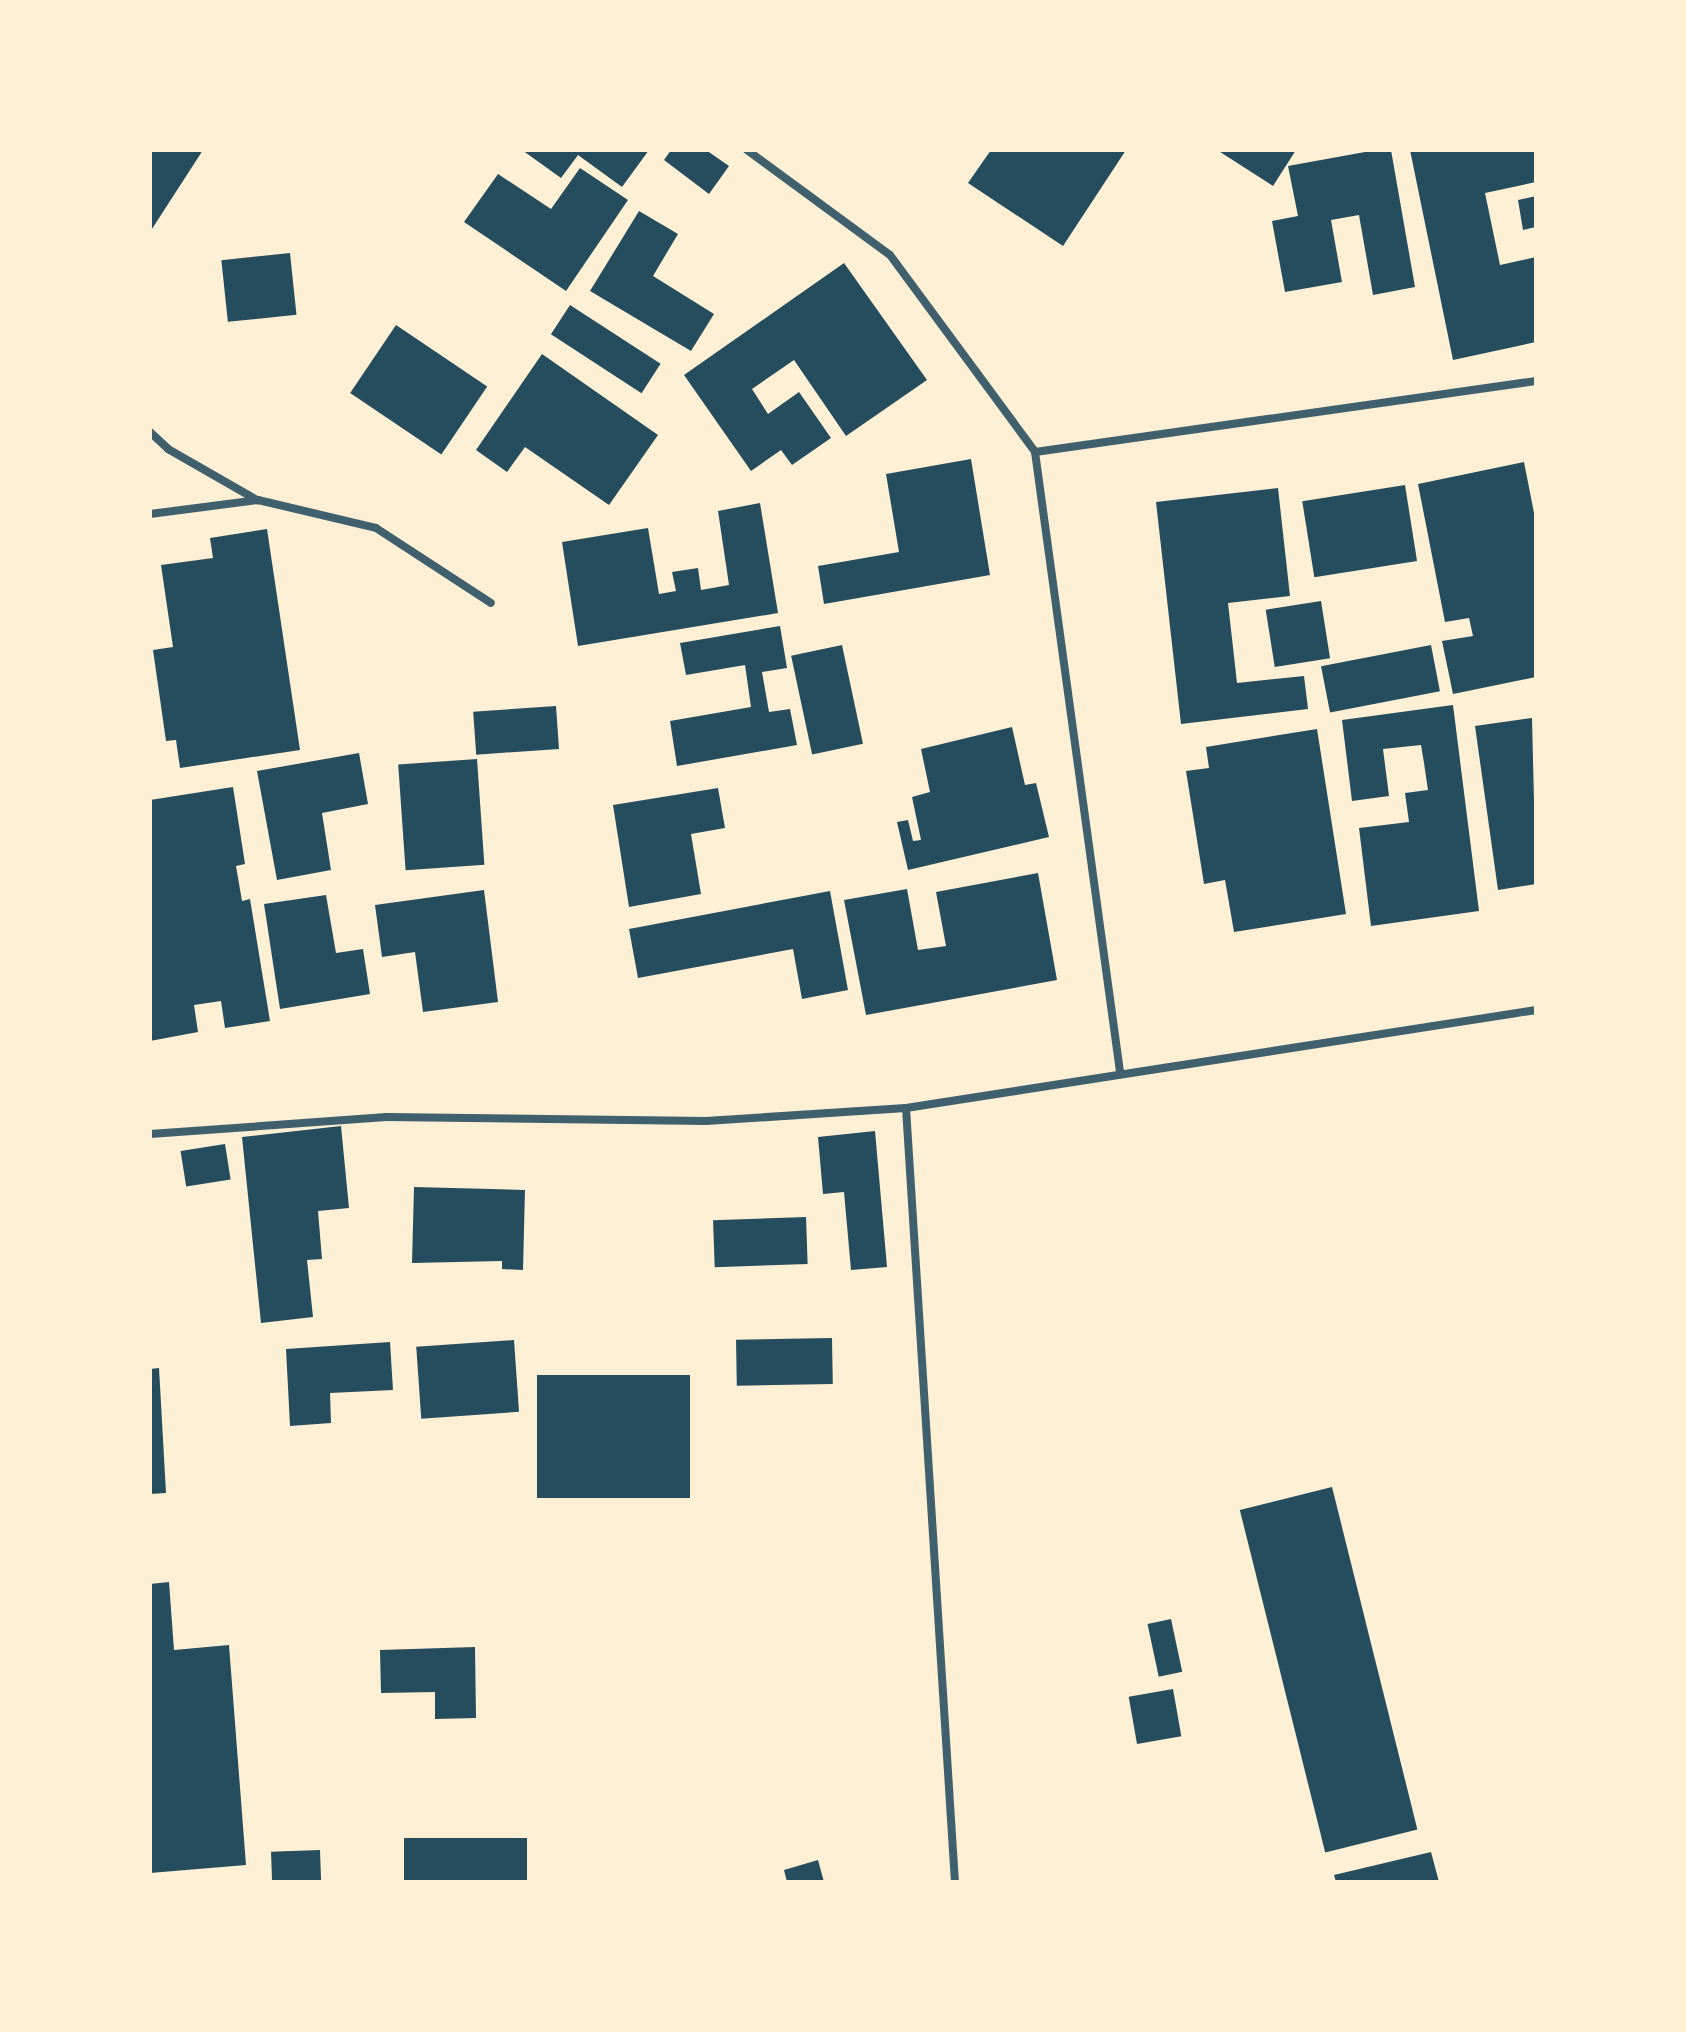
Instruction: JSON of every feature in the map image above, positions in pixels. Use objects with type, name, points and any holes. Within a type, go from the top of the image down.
[{"type":"street","points":[[747,150],[890,255],[1035,452],[1120,1072]]},
{"type":"street","points":[[1035,452],[1536,381]]},
{"type":"street","points":[[150,432],[168,449],[258,500],[376,528],[491,603]]},
{"type":"street","points":[[150,514],[258,500]]},
{"type":"street","points":[[150,1134],[386,1117],[706,1121],[906,1108],[1120,1072],[1536,1010]]},
{"type":"street","points":[[906,1108],[955,1882]]},
{"type":"building","points":[[150,150],[203,150],[150,232]]},
{"type":"building","points":[[522,150],[649,150],[622,187],[578,155],[561,178]]},
{"type":"building","points":[[671,150],[706,150],[729,166],[709,194],[664,160]]},
{"type":"building","points":[[991,150],[1126,150],[1063,246],[968,183]]},
{"type":"building","points":[[1217,150],[1296,150],[1273,186]]},
{"type":"building","points":[[1391,150],[1415,287],[1373,295],[1359,215],[1331,220],[1342,282],[1285,292],[1272,221],[1298,216],[1288,166]]},
{"type":"building","points":[[1410,150],[1536,150],[1536,182],[1485,193],[1500,265],[1536,257],[1536,342],[1453,360]]},
{"type":"building","points":[[580,168],[628,200],[566,291],[464,222],[498,174],[551,209]]},
{"type":"building","points":[[1536,196],[1536,227],[1523,230],[1518,200]]},
{"type":"building","points":[[639,211],[678,234],[653,276],[714,314],[691,351],[590,291]]},
{"type":"building","points":[[290,253],[296,315],[228,322],[221,260]]},
{"type":"building","points":[[844,263],[927,380],[846,436],[794,360],[752,389],[768,414],[799,392],[831,438],[792,465],[781,450],[751,471],[684,375]]},
{"type":"building","points":[[570,305],[661,364],[642,393],[551,334]]},
{"type":"building","points":[[396,325],[487,387],[441,454],[350,393]]},
{"type":"building","points":[[542,354],[658,435],[609,505],[525,447],[507,472],[476,450]]},
{"type":"building","points":[[971,459],[990,575],[824,604],[818,566],[899,552],[886,474]]},
{"type":"building","points":[[1524,462],[1536,523],[1536,677],[1453,694],[1442,641],[1473,636],[1469,618],[1445,622],[1418,484]]},
{"type":"building","points":[[1405,485],[1417,561],[1314,577],[1302,501]]},
{"type":"building","points":[[1278,488],[1290,596],[1228,603],[1237,683],[1304,676],[1308,709],[1181,724],[1156,502]]},
{"type":"building","points":[[760,503],[778,613],[578,646],[562,542],[648,528],[659,594],[676,591],[672,572],[698,568],[701,590],[729,585],[718,511]]},
{"type":"building","points":[[267,529],[300,750],[180,768],[176,740],[166,741],[153,650],[173,647],[161,565],[213,558],[210,538]]},
{"type":"building","points":[[1321,601],[1330,658],[1275,667],[1266,610]]},
{"type":"building","points":[[780,626],[787,668],[762,672],[769,712],[790,709],[797,745],[677,766],[670,721],[751,707],[745,665],[686,675],[680,643]]},
{"type":"building","points":[[842,645],[863,744],[812,755],[791,656]]},
{"type":"building","points":[[1431,645],[1440,691],[1330,713],[1321,666]]},
{"type":"building","points":[[1453,705],[1479,911],[1371,926],[1359,828],[1409,822],[1405,793],[1428,790],[1421,745],[1383,749],[1389,796],[1352,801],[1342,720]]},
{"type":"building","points":[[556,706],[559,749],[476,755],[473,712]]},
{"type":"building","points":[[1532,718],[1536,884],[1498,890],[1475,726]]},
{"type":"building","points":[[1012,727],[1025,785],[1036,783],[1049,837],[908,870],[897,822],[908,820],[913,841],[921,840],[912,797],[930,792],[921,749]]},
{"type":"building","points":[[1317,729],[1346,914],[1234,932],[1225,880],[1204,884],[1186,771],[1209,768],[1206,747]]},
{"type":"building","points":[[359,753],[368,804],[322,813],[331,870],[277,880],[257,771]]},
{"type":"building","points":[[477,759],[484,865],[406,870],[398,765]]},
{"type":"building","points":[[233,787],[245,864],[236,866],[242,901],[250,899],[270,1021],[225,1028],[221,1001],[194,1005],[198,1032],[150,1041],[150,800]]},
{"type":"building","points":[[718,788],[725,828],[691,834],[701,894],[629,907],[613,805]]},
{"type":"building","points":[[1038,873],[1057,980],[866,1015],[844,900],[907,889],[918,950],[946,946],[936,892]]},
{"type":"building","points":[[484,890],[498,1002],[423,1012],[415,952],[382,957],[375,905]]},
{"type":"building","points":[[830,891],[848,990],[802,999],[793,949],[638,978],[629,929]]},
{"type":"building","points":[[326,895],[336,953],[363,949],[370,994],[280,1009],[264,904]]},
{"type":"building","points":[[341,1126],[349,1208],[318,1211],[322,1259],[307,1260],[313,1317],[261,1323],[242,1137]]},
{"type":"building","points":[[875,1131],[887,1267],[851,1270],[844,1192],[823,1194],[818,1137]]},
{"type":"building","points":[[225,1144],[231,1180],[186,1187],[181,1151]]},
{"type":"building","points":[[414,1187],[525,1190],[523,1270],[502,1269],[502,1261],[412,1263]]},
{"type":"building","points":[[806,1217],[808,1264],[715,1267],[713,1220]]},
{"type":"building","points":[[832,1338],[833,1384],[737,1386],[736,1340]]},
{"type":"building","points":[[514,1340],[519,1412],[421,1419],[416,1347]]},
{"type":"building","points":[[390,1342],[393,1390],[330,1393],[331,1423],[290,1426],[286,1349]]},
{"type":"building","points":[[159,1368],[166,1493],[150,1494],[150,1369]]},
{"type":"building","points":[[537,1375],[690,1375],[690,1498],[537,1498]]},
{"type":"building","points":[[1332,1487],[1417,1830],[1325,1852],[1240,1510]]},
{"type":"building","points":[[169,1582],[174,1650],[229,1645],[246,1865],[150,1873],[150,1584]]},
{"type":"building","points":[[1171,1619],[1182,1672],[1159,1677],[1148,1624]]},
{"type":"building","points":[[475,1647],[476,1718],[435,1719],[435,1692],[381,1693],[380,1650]]},
{"type":"building","points":[[1173,1689],[1181,1736],[1137,1744],[1129,1697]]},
{"type":"building","points":[[404,1838],[527,1838],[527,1882],[404,1882]]},
{"type":"building","points":[[320,1850],[321,1882],[272,1882],[271,1852]]},
{"type":"building","points":[[1431,1852],[1439,1882],[1336,1882],[1334,1875]]},
{"type":"building","points":[[818,1860],[824,1882],[787,1882],[784,1870]]}]
